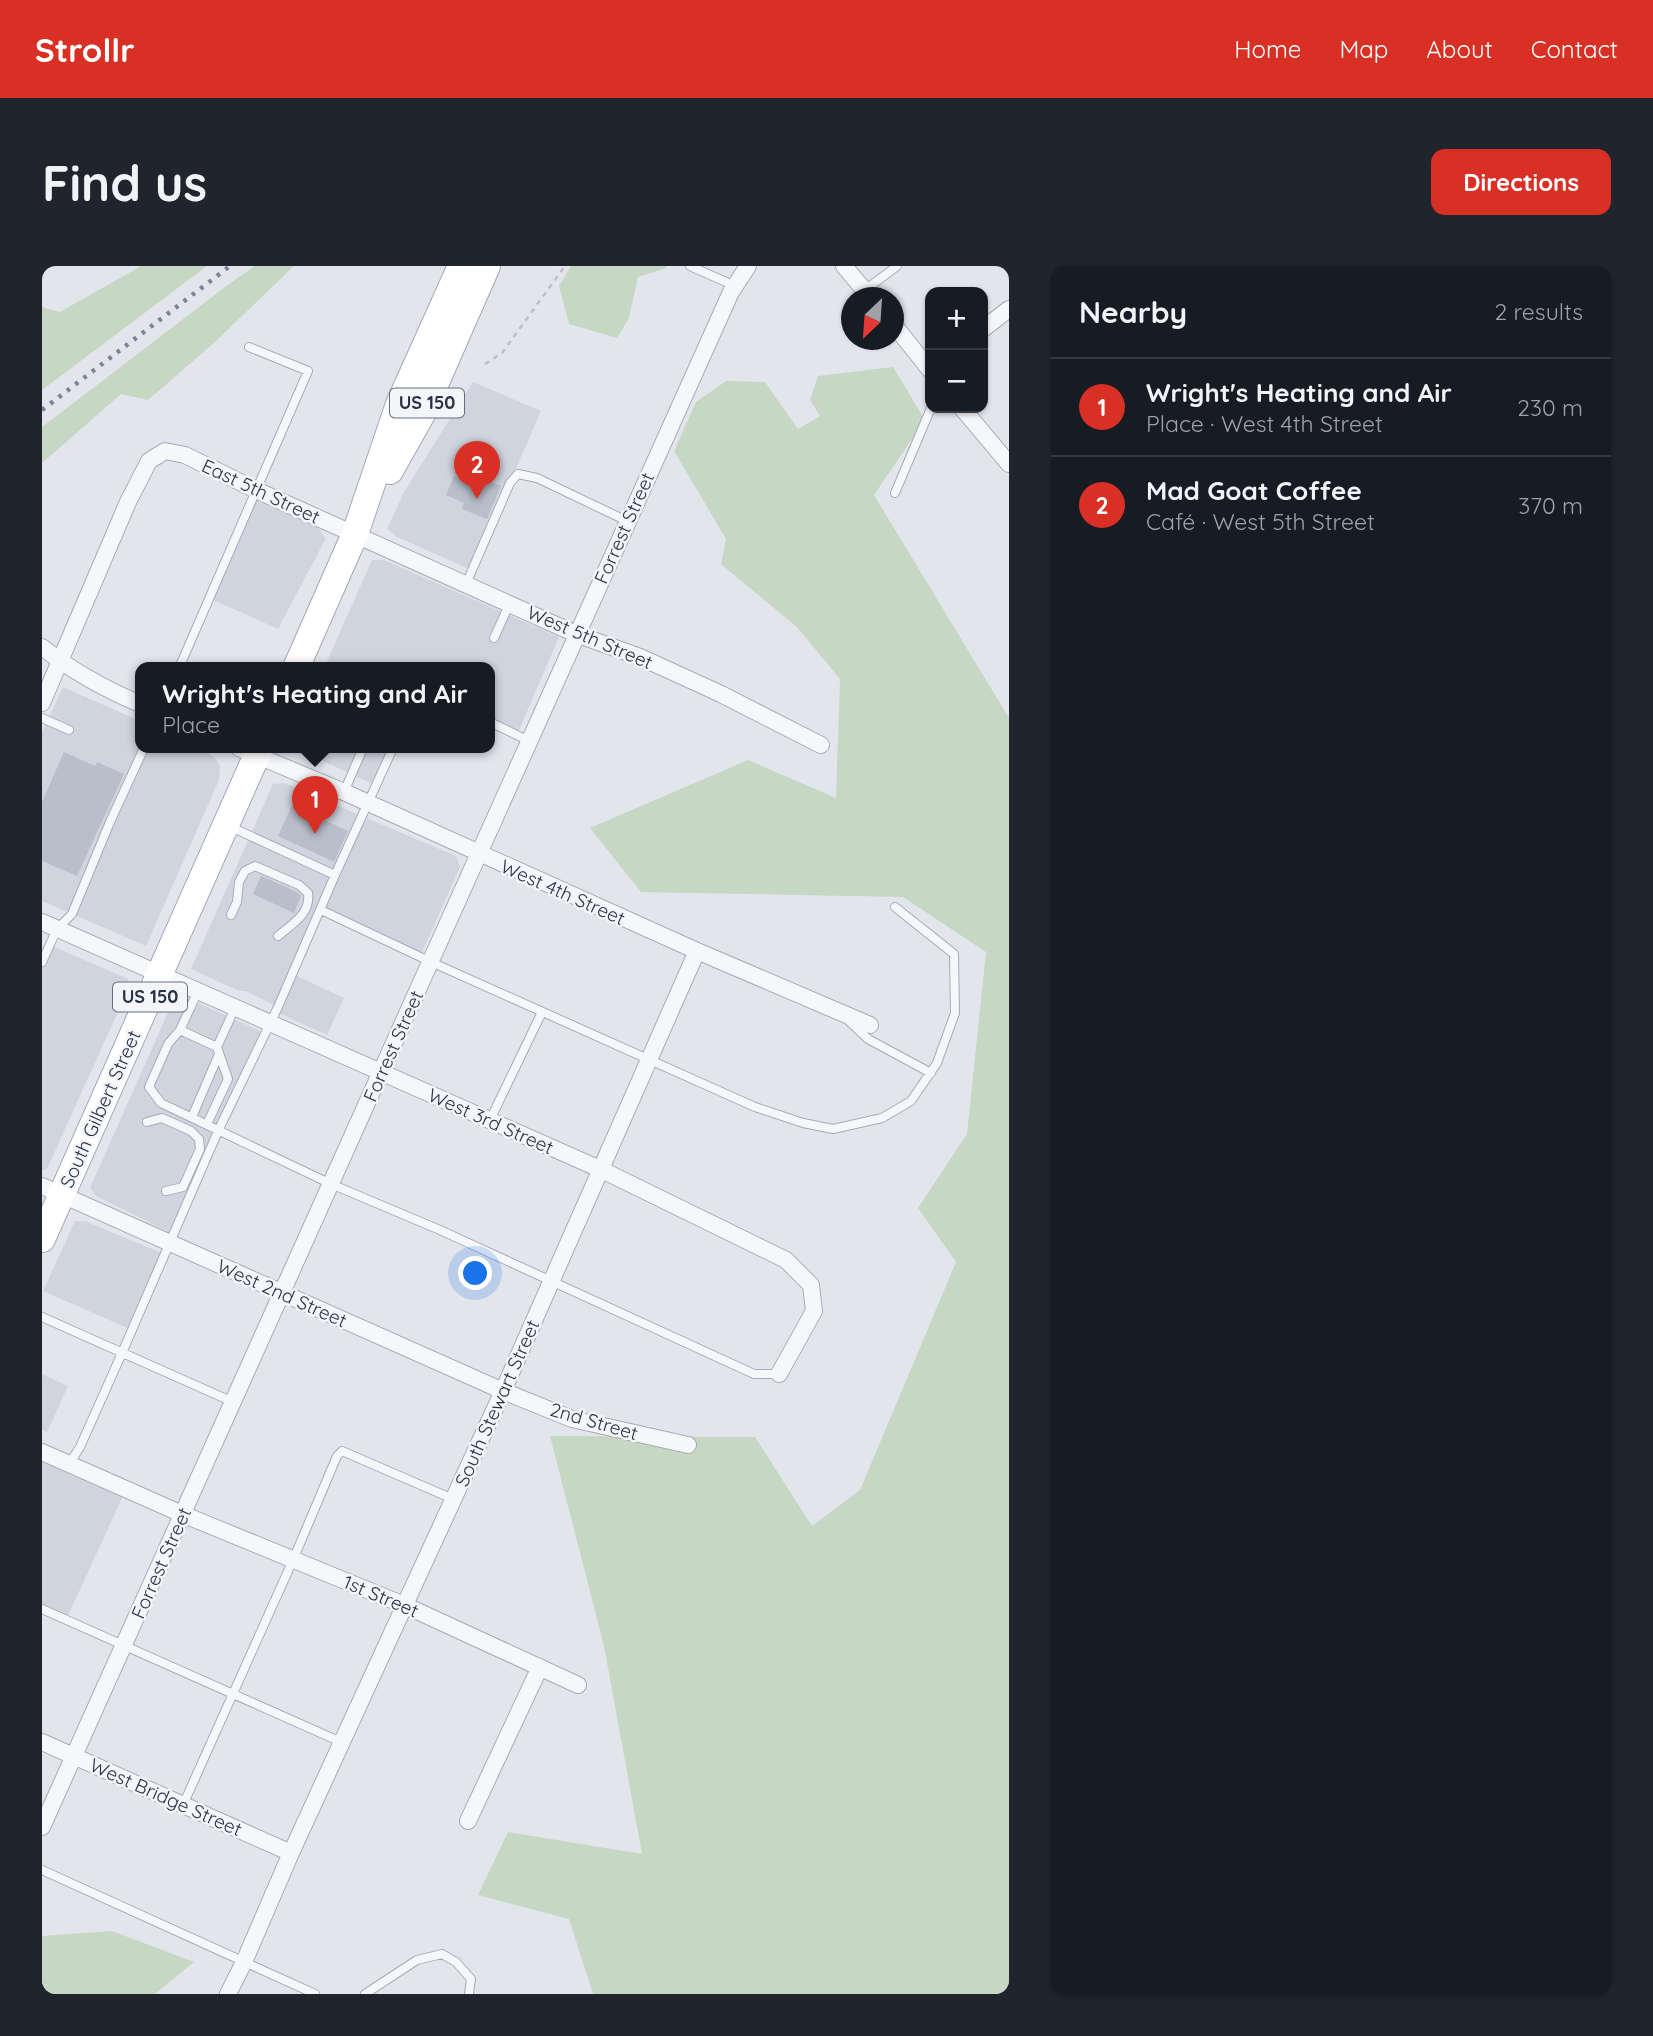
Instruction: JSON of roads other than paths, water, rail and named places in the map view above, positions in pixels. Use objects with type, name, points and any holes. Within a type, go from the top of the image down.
[{"type":"main road","name":"US 150","points":[[299,662],[355,534],[400,404],[461,266]]},
{"type":"main road","name":"US 150","points":[[355,534],[422,414],[488,266]]},
{"type":"main road","name":"South Gilbert Street","points":[[42,1239],[52,1190],[160,974],[226,825],[251,753]]},
{"type":"street","name":"Forrest Street","points":[[42,1827],[627,521],[735,286],[748,266]]},
{"type":"street","points":[[844,266],[862,287]]},
{"type":"street","points":[[988,325],[1009,309]]},
{"type":"street","points":[[904,338],[925,364]]},
{"type":"street","points":[[966,413],[1009,464]]},
{"type":"street","name":"East 5th Street","points":[[61,662],[133,492],[149,461],[165,451],[185,455],[256,491],[355,534]]},
{"type":"street","name":"West 5th Street","points":[[355,534],[576,634],[640,657],[721,694],[821,745]]},
{"type":"street","points":[[42,647],[61,662],[135,702]]},
{"type":"street","points":[[42,704],[61,662]]},
{"type":"street","name":"West 4th Street","points":[[256,753],[697,951],[870,1025]]},
{"type":"street","name":"West 3rd Street","points":[[50,926],[602,1170],[786,1260],[811,1285],[814,1311],[779,1374]]},
{"type":"street","name":"South Stewart Street","points":[[228,1994],[503,1391],[697,951]]},
{"type":"street","name":"West 2nd Street","points":[[52,1190],[503,1391]]},
{"type":"street","name":"2nd Street","points":[[503,1391],[572,1419],[688,1445]]},
{"type":"street","name":"1st Street","points":[[42,1452],[182,1514],[404,1605],[578,1685]]},
{"type":"street","points":[[467,1821],[540,1667]]},
{"type":"street","name":"West Bridge Street","points":[[42,1742],[290,1853]]},
{"type":"lane","points":[[690,266],[735,286]]},
{"type":"lane","points":[[875,287],[897,266]]},
{"type":"lane","points":[[182,662],[308,371],[249,347]]},
{"type":"lane","points":[[895,493],[929,413]]},
{"type":"lane","points":[[466,584],[510,484],[518,474],[537,478],[627,521]]},
{"type":"lane","points":[[494,638],[510,603]]},
{"type":"lane","points":[[42,718],[69,730]]},
{"type":"lane","points":[[495,724],[529,741]]},
{"type":"lane","points":[[42,962],[50,926],[72,914],[142,753]]},
{"type":"lane","points":[[344,792],[361,753]]},
{"type":"lane","points":[[69,1464],[80,1447],[219,1129],[270,1023],[391,753]]},
{"type":"lane","points":[[226,825],[335,874]]},
{"type":"lane","points":[[231,915],[237,902],[239,882],[245,871],[255,866],[299,885],[308,893],[306,911],[278,936]]},
{"type":"lane","points":[[321,910],[766,1112],[832,1129],[882,1118],[911,1101],[937,1063],[955,1013],[954,954],[895,907]]},
{"type":"lane","points":[[198,991],[180,1030],[168,1044],[149,1087],[162,1103],[331,1184],[440,1230],[754,1374],[779,1374]]},
{"type":"lane","points":[[192,1117],[235,1007]]},
{"type":"lane","points":[[489,1120],[542,1012]]},
{"type":"lane","points":[[840,1013],[868,1039],[931,1073]]},
{"type":"lane","points":[[180,1030],[218,1050],[228,1079],[207,1124]]},
{"type":"lane","points":[[147,1122],[162,1118],[191,1131],[199,1139],[200,1149],[183,1187],[166,1191]]},
{"type":"lane","points":[[42,1317],[233,1402]]},
{"type":"lane","points":[[183,1805],[337,1456],[342,1451],[453,1499]]},
{"type":"lane","points":[[42,1609],[234,1692],[341,1742]]},
{"type":"lane","points":[[42,1871],[314,1994]]},
{"type":"lane","points":[[365,1994],[417,1960],[442,1954],[456,1962],[471,1979],[469,1994]]},
{"type":"railway","points":[[42,410],[230,266]]},
{"type":"place","name":"Mad Goat Coffee","points":[[477,499]]},
{"type":"place","name":"Wright's Heating and Air","points":[[315,834]]}]
